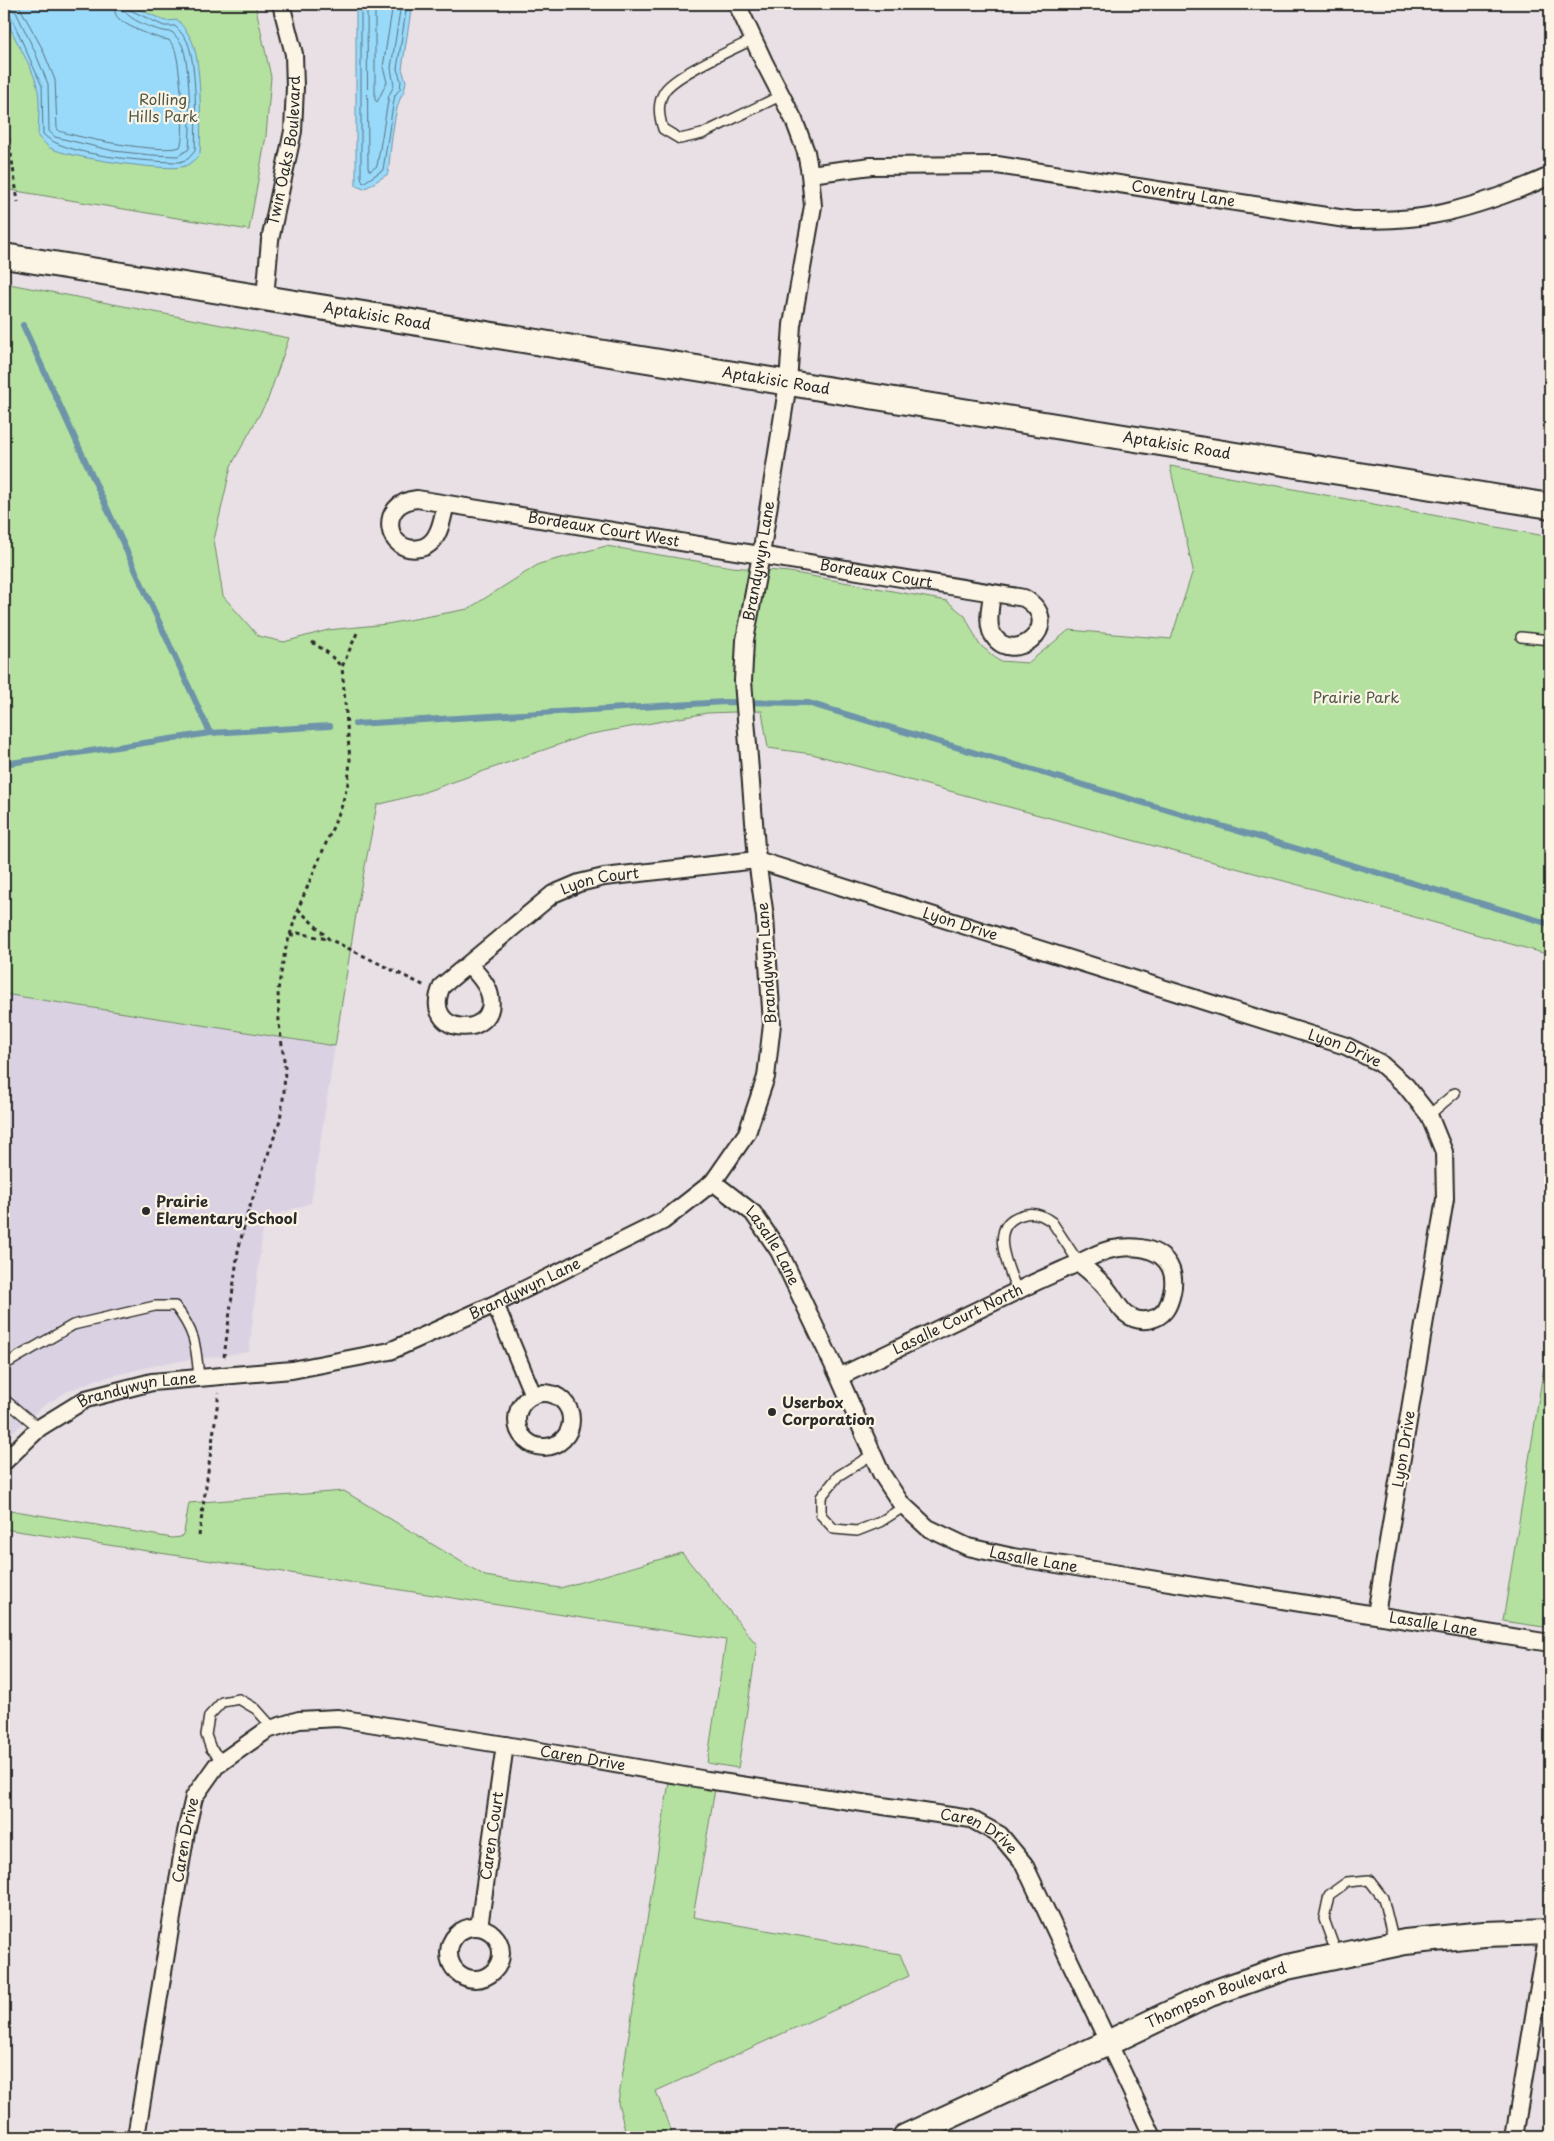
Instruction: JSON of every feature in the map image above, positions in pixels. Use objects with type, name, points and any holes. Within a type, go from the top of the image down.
[{"type":"main road","name":"Aptakisic Road","points":[[4,256],[1550,506]]},
{"type":"main road","name":"Thompson Boulevard","points":[[905,2137],[1210,1994],[1286,1967],[1394,1944],[1484,1934],[1549,1932]]},
{"type":"street","name":"Twin Oaks Boulevard","points":[[264,298],[270,240],[293,131],[294,54],[281,4]]},
{"type":"street","name":"Brandywyn Lane","points":[[4,1460],[39,1428],[86,1399],[152,1382],[292,1370],[390,1351],[494,1304],[663,1221],[713,1182],[747,1133],[766,1077],[772,1024],[765,917],[758,860],[743,680],[745,640],[761,555],[788,383],[792,325],[813,206],[806,152],[794,120],[737,4]]},
{"type":"street","name":"Coventry Lane","points":[[810,174],[871,166],[997,165],[1352,220],[1389,220],[1432,215],[1507,195],[1550,176]]},
{"type":"street","name":"Bordeaux Court West","points":[[446,504],[761,555]]},
{"type":"street","name":"Bordeaux Court","points":[[761,555],[992,593]]},
{"type":"street","name":"Lyon Court","points":[[439,992],[442,986],[552,894],[579,883],[604,877],[758,860]]},
{"type":"street","name":"Lyon Drive","points":[[758,860],[1346,1046],[1380,1063],[1406,1086],[1429,1115],[1444,1152],[1445,1200],[1376,1614]]},
{"type":"street","points":[[439,992],[437,1003],[439,1011],[450,1024],[467,1028],[476,1026],[483,1020],[491,1004],[490,995],[469,964]]},
{"type":"street","name":"Lasalle Lane","points":[[713,1182],[753,1213],[779,1251],[881,1473],[905,1506],[928,1528],[968,1547],[1013,1557],[1550,1643]]},
{"type":"street","name":"Lasalle Court North","points":[[838,1377],[1100,1253],[1120,1248],[1138,1247],[1157,1253],[1165,1259],[1173,1274],[1174,1284],[1167,1309],[1158,1316],[1146,1320],[1130,1316],[1122,1310],[1096,1278],[1079,1263]]},
{"type":"street","points":[[494,1304],[533,1395]]},
{"type":"street","name":"Caren Drive","points":[[136,2137],[194,1797],[216,1766],[267,1730],[299,1720],[338,1718],[505,1744],[707,1780],[971,1819],[1000,1835],[1024,1864],[1153,2137]]},
{"type":"street","name":"Caren Court","points":[[479,1927],[505,1744]]},
{"type":"street","points":[[1514,2137],[1549,1932]]},
{"type":"lane","points":[[754,39],[684,76],[664,91],[658,112],[663,129],[680,139],[702,134],[782,95]]},
{"type":"lane","points":[[1521,636],[1550,640]]},
{"type":"lane","points":[[1429,1115],[1455,1093]]},
{"type":"lane","points":[[1017,1291],[1003,1250],[1002,1241],[1008,1224],[1018,1216],[1029,1213],[1042,1215],[1047,1218],[1052,1222],[1079,1263]]},
{"type":"lane","points":[[4,1365],[73,1325],[154,1306],[175,1306],[189,1323],[196,1346],[199,1378]]},
{"type":"lane","points":[[4,1399],[39,1428]]},
{"type":"lane","points":[[873,1454],[838,1476],[821,1497],[821,1515],[834,1529],[857,1531],[880,1522],[905,1506]]},
{"type":"lane","points":[[222,1761],[211,1749],[206,1734],[209,1716],[222,1702],[239,1699],[256,1708],[273,1728]]},
{"type":"lane","points":[[1337,1956],[1324,1919],[1329,1895],[1347,1882],[1369,1880],[1384,1898],[1394,1944]]},
{"type":"path","points":[[4,106],[18,202]]},
{"type":"path","points":[[199,1536],[238,1251],[247,1216],[280,1120],[285,1067],[279,1023],[278,990],[289,936],[298,909],[341,808],[348,783],[350,760],[342,667],[357,633]]},
{"type":"path","points":[[312,642],[342,667]]},
{"type":"path","points":[[298,909],[329,939]]},
{"type":"path","points":[[289,936],[298,933],[329,939],[391,971],[439,992]]},
{"type":"shaded area","name":"Prairie Elementary School","points":[[4,994],[335,1046],[311,1203],[264,1219],[249,1352],[166,1363],[95,1380],[66,1392],[42,1407],[4,1440]]},
{"type":"green space","name":"Rolling Hills Park","points":[[4,4],[255,4],[271,77],[266,136],[249,230],[4,189]]},
{"type":"green space","name":"Prairie Park","points":[[4,283],[289,338],[268,399],[231,466],[214,540],[223,596],[258,636],[284,642],[328,630],[387,624],[468,609],[539,564],[606,546],[732,567],[789,572],[947,601],[965,616],[979,644],[999,661],[1028,663],[1069,630],[1171,639],[1193,570],[1170,466],[1550,537],[1550,955],[1336,895],[812,754],[768,748],[762,711],[707,713],[586,735],[419,794],[377,805],[358,902],[335,1046],[4,994]]},
{"type":"green space","points":[[1550,1329],[1550,1628],[1503,1621]]},
{"type":"green space","points":[[344,1491],[485,1576],[560,1588],[682,1553],[757,1645],[738,1768],[707,1763],[726,1640],[4,1529],[4,1509],[172,1538],[181,1537],[184,1532],[189,1503]]},
{"type":"green space","points":[[669,1782],[715,1789],[693,1917],[900,1954],[909,1976],[656,2091],[673,2137],[627,2137],[618,2103]]},
{"type":"water","points":[[4,4],[128,4],[165,21],[178,20],[187,31],[195,49],[200,95],[200,154],[186,165],[171,168],[94,159],[59,152],[50,148],[38,137],[39,105],[37,86],[8,23]]},
{"type":"water","points":[[356,4],[412,4],[402,69],[406,81],[395,118],[388,174],[364,189],[356,186]]},
{"type":"waterway","points":[[23,325],[210,733]]},
{"type":"waterway","points":[[355,724],[725,702],[808,703],[1550,924]]},
{"type":"waterway","points":[[4,764],[210,733],[330,726]]},
{"type":"place","name":"Prairie Elementary School","points":[[146,1211]]},
{"type":"place","name":"Userbox Corporation","points":[[772,1412]]}]
